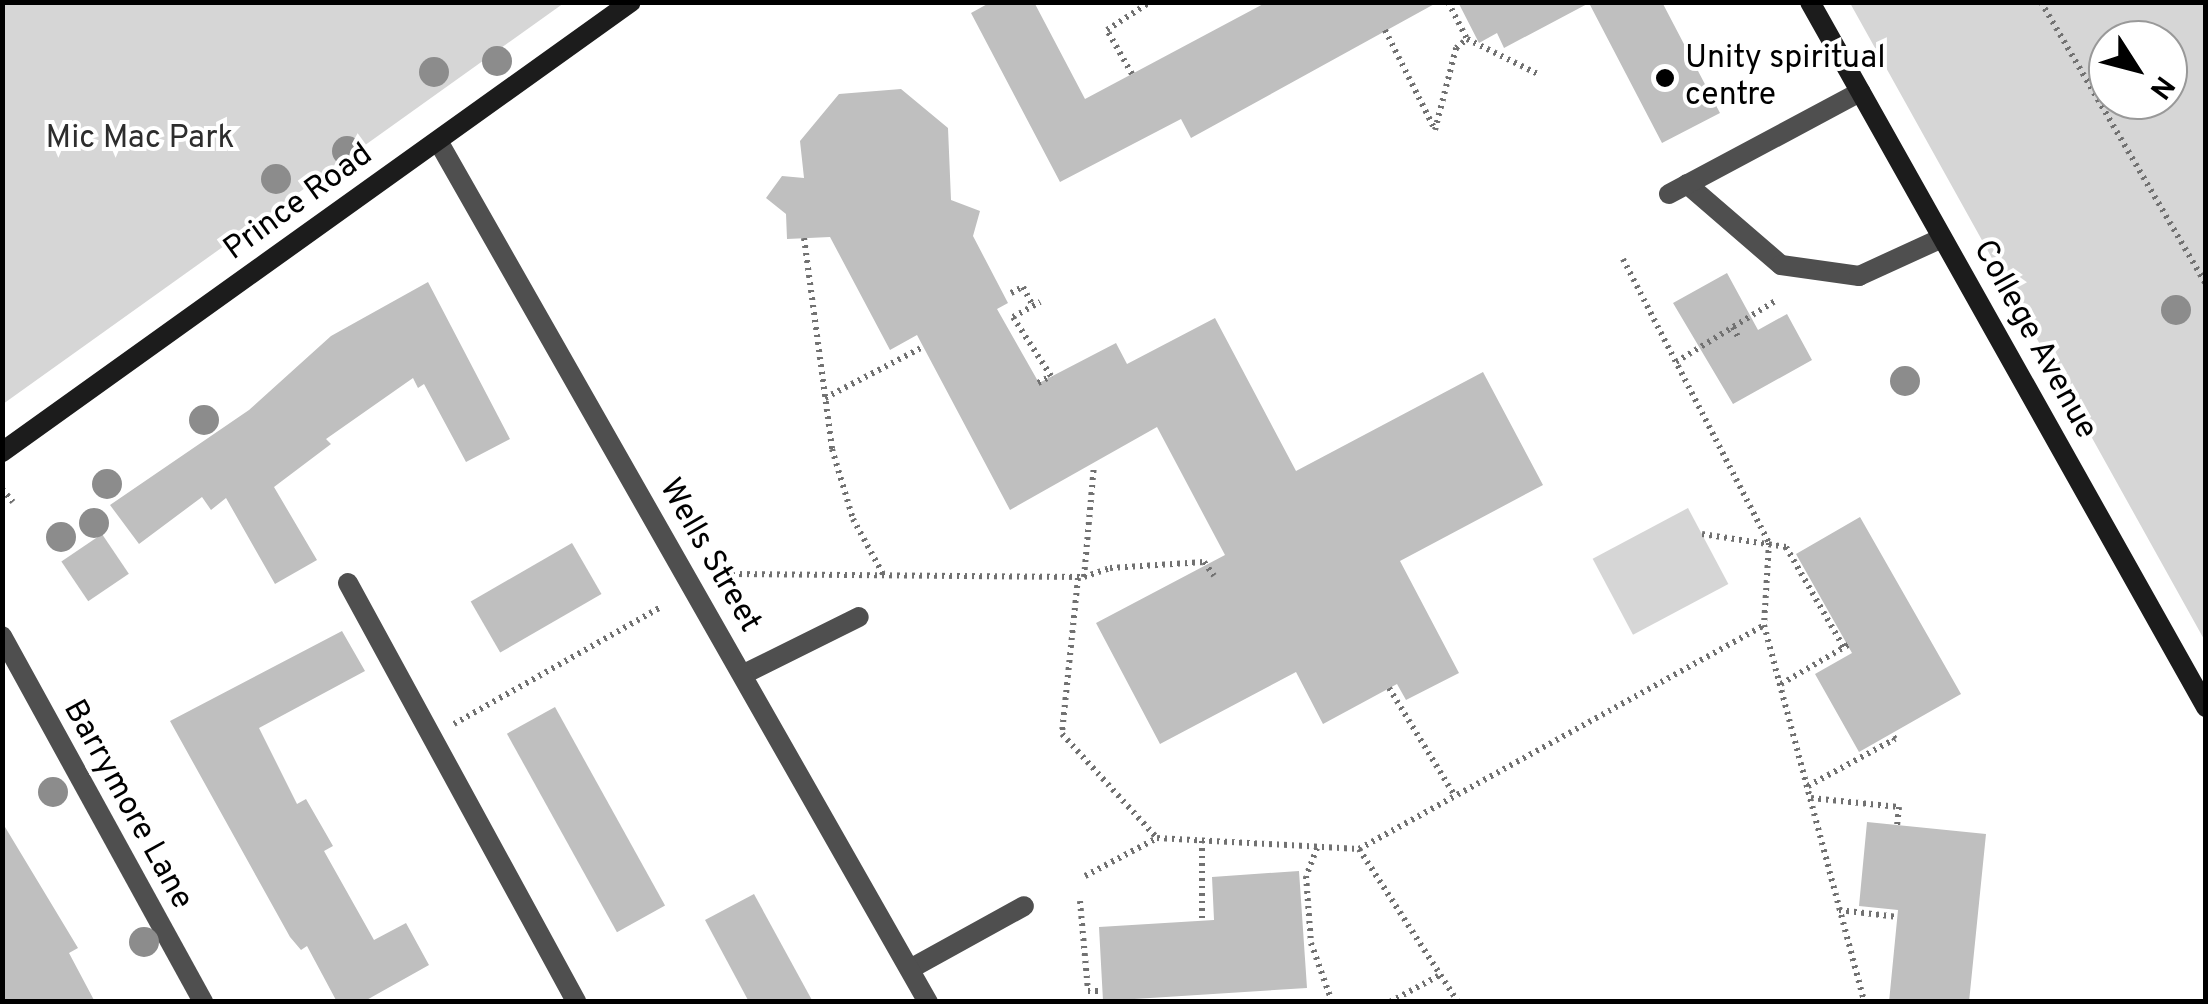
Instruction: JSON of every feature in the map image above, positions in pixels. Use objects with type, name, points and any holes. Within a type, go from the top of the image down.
[{"type":"street","name":"Prince Road","points":[[2,452],[631,2]]},
{"type":"street","name":"College Avenue","points":[[1810,2],[2206,707]]},
{"type":"street","points":[[1860,92],[1678,189],[1782,265],[1858,276],[1942,238]]},
{"type":"street","name":"Wells Street","points":[[438,141],[928,1002]]},
{"type":"street","points":[[348,583],[576,1002]]},
{"type":"street","points":[[744,674],[859,617]]},
{"type":"street","name":"Barrymore Lane","points":[[2,636],[203,1002]]},
{"type":"street","points":[[910,969],[1024,906]]},
{"type":"path","points":[[1132,74],[1108,30],[1150,2]]},
{"type":"path","points":[[1448,2],[1467,40],[1540,75]]},
{"type":"path","points":[[2041,2],[2206,284]]},
{"type":"path","points":[[1452,11],[1460,6]]},
{"type":"path","points":[[1385,30],[1435,130],[1456,48],[1467,40]]},
{"type":"path","points":[[804,238],[832,449],[853,519],[884,576]]},
{"type":"path","points":[[1623,259],[1770,544],[1764,625],[1864,1002]]},
{"type":"path","points":[[1011,294],[1023,287],[1037,304],[1014,317],[1051,376],[1038,383]]},
{"type":"path","points":[[1676,362],[1775,301]]},
{"type":"path","points":[[1733,327],[1740,340]]},
{"type":"path","points":[[825,398],[924,347]]},
{"type":"path","points":[[1094,466],[1062,734],[1157,838]]},
{"type":"path","points":[[2,489],[12,502]]},
{"type":"path","points":[[1702,534],[1786,547],[1846,647],[1781,684]]},
{"type":"path","points":[[732,574],[1081,577],[1110,568],[1204,562],[1214,576]]},
{"type":"path","points":[[432,737],[660,608]]},
{"type":"path","points":[[1085,876],[1157,838],[1359,849],[1764,625]]},
{"type":"path","points":[[1390,688],[1455,796]]},
{"type":"path","points":[[1808,786],[1895,739],[1892,734]]},
{"type":"path","points":[[1811,798],[1898,807],[1897,825]]},
{"type":"path","points":[[1202,842],[1202,920]]},
{"type":"path","points":[[1317,848],[1306,876],[1305,906],[1324,994],[1332,1002]]},
{"type":"path","points":[[1359,849],[1458,1002]]},
{"type":"path","points":[[1080,901],[1088,991],[1103,992]]},
{"type":"path","points":[[1839,910],[1898,917]]},
{"type":"path","points":[[1390,1002],[1438,976]]},
{"type":"green space","name":"Mic Mac Park","points":[[3,2],[564,2],[564,3],[3,404]]},
{"type":"green space","points":[[1850,3],[2205,3],[2205,641]]},
{"type":"green space","points":[[1688,508],[1728,584],[1633,635],[1593,559]]},
{"type":"building","points":[[991,2],[1034,2],[1085,99],[1267,2],[1438,2],[1191,138],[1181,119],[1060,182],[971,13]]},
{"type":"building","name":"Unity spiritual centre","points":[[1458,2],[1662,2],[1720,113],[1662,143],[1589,3],[1504,48],[1497,33],[1479,43]]},
{"type":"building","points":[[901,89],[948,128],[951,200],[980,211],[973,236],[1008,303],[997,309],[1039,383],[1116,343],[1127,364],[1215,318],[1296,471],[1483,372],[1543,485],[1400,561],[1459,673],[1406,700],[1397,684],[1323,724],[1296,672],[1160,744],[1096,623],[1225,555],[1157,427],[1010,510],[917,335],[890,350],[830,237],[787,239],[786,214],[766,198],[782,176],[804,178],[800,141],[839,94]]},
{"type":"building","points":[[1727,273],[1758,330],[1787,314],[1812,360],[1733,404],[1673,303]]},
{"type":"building","points":[[428,282],[510,439],[466,462],[424,384],[418,388],[413,378],[326,439],[331,444],[274,487],[317,560],[275,584],[226,498],[211,510],[202,497],[139,544],[110,505],[249,410],[331,336]]},
{"type":"building","points":[[1860,517],[1961,694],[1859,752],[1815,674],[1852,653],[1796,554]]},
{"type":"building","points":[[102,534],[129,574],[88,601],[61,561]]},
{"type":"building","points":[[572,543],[602,594],[500,653],[471,602]]},
{"type":"building","points":[[342,631],[365,671],[259,728],[297,804],[306,799],[333,846],[324,851],[374,940],[406,923],[429,965],[363,1002],[337,1002],[307,946],[301,950],[290,937],[170,721]]},
{"type":"building","points":[[555,707],[665,906],[617,932],[507,734]]},
{"type":"building","points":[[2,822],[78,948],[69,953],[95,1002],[2,1002]]},
{"type":"building","points":[[1867,822],[1986,834],[1969,1002],[1889,1002],[1898,910],[1859,906]]},
{"type":"building","points":[[1299,871],[1307,988],[1103,1001],[1099,927],[1214,920],[1212,877]]},
{"type":"building","points":[[754,894],[813,1002],[749,1002],[705,920]]},
{"type":"place","name":"Unity spiritual centre","points":[[1665,78]]}]
